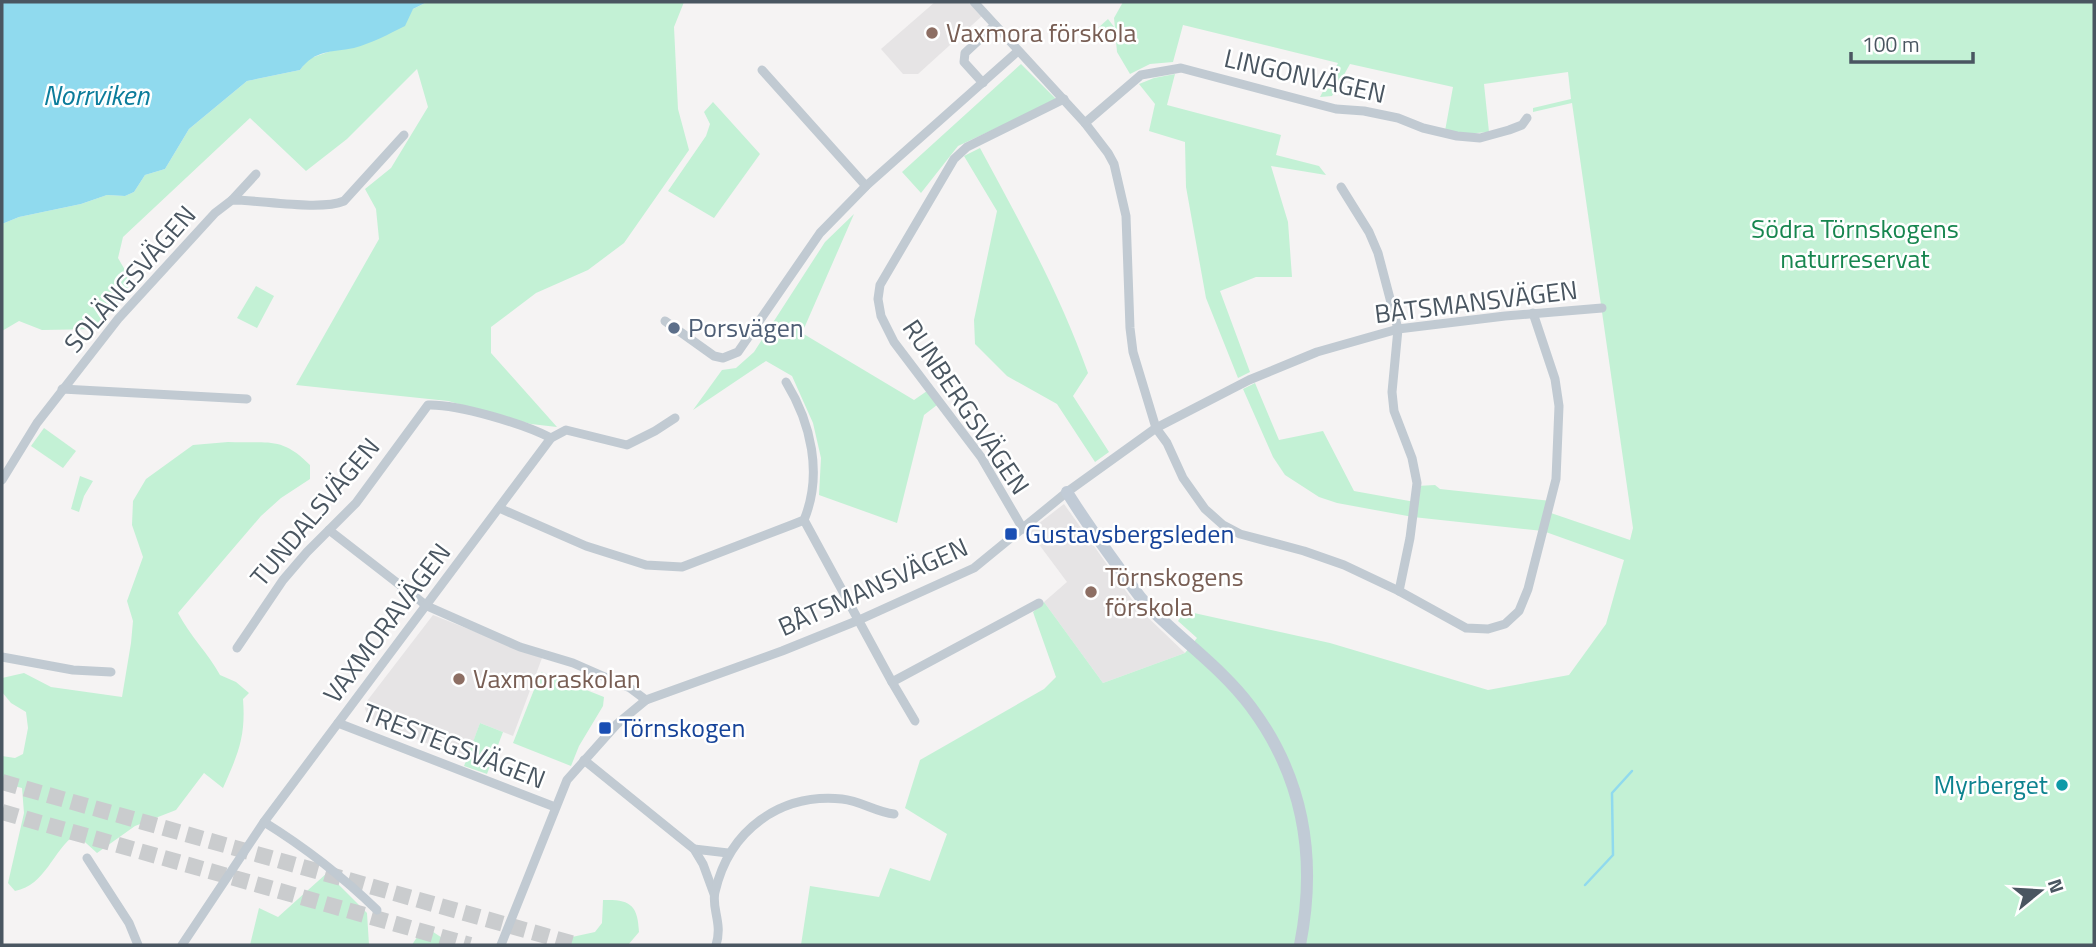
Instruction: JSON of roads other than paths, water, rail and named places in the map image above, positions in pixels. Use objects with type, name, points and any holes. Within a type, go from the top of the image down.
[{"type":"street","points":[[974,2],[1064,99],[1108,153],[1118,177],[1126,216],[1133,352],[1156,428],[1167,443],[1183,478],[1205,509],[1223,526],[1240,534],[1344,565],[1399,590],[1466,628],[1497,627],[1519,611],[1533,575],[1556,479],[1559,406],[1555,379],[1534,313]]},
{"type":"street","points":[[983,83],[963,58],[995,25]]},
{"type":"street","points":[[665,321],[714,356],[723,359],[738,352],[820,233],[866,187],[1018,51]]},
{"type":"street","name":"LINGONVÄGEN","points":[[1085,123],[1141,75],[1181,68],[1336,109],[1398,118],[1423,128],[1457,136],[1480,138],[1522,125],[1527,118]]},
{"type":"street","points":[[762,70],[866,187]]},
{"type":"street","name":"RUNBERGSVÄGEN","points":[[1023,529],[981,457],[894,342],[881,316],[878,299],[880,285],[954,159],[967,147],[1064,99]]},
{"type":"street","name":"SOLÄNGSVÄGEN","points":[[232,200],[336,204],[350,195],[404,135]]},
{"type":"street","name":"SOLÄNGSVÄGEN","points":[[2,480],[37,423],[122,314],[256,174]]},
{"type":"street","points":[[1340,187],[1369,232],[1378,252],[1398,329],[1392,392],[1394,411],[1412,458],[1417,483],[1410,538],[1399,590]]},
{"type":"street","name":"BÅTSMANSVÄGEN","points":[[501,945],[567,780],[617,724],[646,700],[782,651],[974,568],[1068,492],[1156,428],[1249,380],[1317,352],[1398,329],[1602,308]]},
{"type":"street","points":[[499,508],[592,548],[646,565],[682,568],[804,520],[812,501],[815,467],[803,419],[786,382]]},
{"type":"street","name":"SOLÄNGSVÄGEN","points":[[62,389],[247,399]]},
{"type":"street","name":"TUNDALSVÄGEN","points":[[237,648],[284,580],[356,503],[428,405],[440,405],[497,419],[551,438]]},
{"type":"street","points":[[551,438],[566,430],[627,445],[675,418]]},
{"type":"street","name":"VAXMORAVÄGEN","points":[[182,945],[264,822],[551,438]]},
{"type":"street","points":[[1068,492],[1091,530],[1146,604],[1211,664],[1251,707],[1275,744],[1292,780],[1304,825],[1308,887],[1300,945]]},
{"type":"street","points":[[804,520],[915,721]]},
{"type":"street","points":[[328,530],[427,606],[520,647],[573,663],[630,688],[646,700]]},
{"type":"street","points":[[892,681],[1039,603]]},
{"type":"street","points":[[2,657],[73,670],[111,672]]},
{"type":"street","name":"TRESTEGSVÄGEN","points":[[338,723],[555,807]]},
{"type":"street","points":[[584,760],[694,849],[703,864],[714,895],[719,928],[716,945]]},
{"type":"street","points":[[714,895],[728,853],[769,813],[807,799],[846,799],[894,814]]},
{"type":"street","points":[[264,822],[302,846],[345,879],[377,910]]},
{"type":"street","points":[[694,849],[728,853]]},
{"type":"street","points":[[87,859],[129,923],[138,945]]},
{"type":"water","name":"Norrviken","points":[[2,2],[427,2],[413,9],[405,26],[374,41],[318,55],[300,70],[247,81],[189,129],[165,169],[145,175],[134,192],[125,196],[107,195],[81,204],[19,217],[2,224]]},
{"type":"waterway","points":[[1585,885],[1613,855],[1612,793],[1632,771]]},
{"type":"tunnel","points":[[2,782],[578,945]]},
{"type":"tunnel","points":[[2,812],[470,945]]},
{"type":"place","name":"Vaxmora förskola","points":[[932,33]]},
{"type":"place","name":"Porsvägen","points":[[674,328]]},
{"type":"place","name":"Gustavsbergsleden","points":[[1011,534]]},
{"type":"place","name":"Törnskogens förskola","points":[[1091,592]]},
{"type":"place","name":"Vaxmoraskolan","points":[[459,679]]},
{"type":"place","name":"Törnskogen","points":[[605,728]]},
{"type":"place","name":"Myrberget","points":[[2062,785]]},
{"type":"park label","name":"Södra Törnskogens naturreservat","points":[[1855,244]]}]
